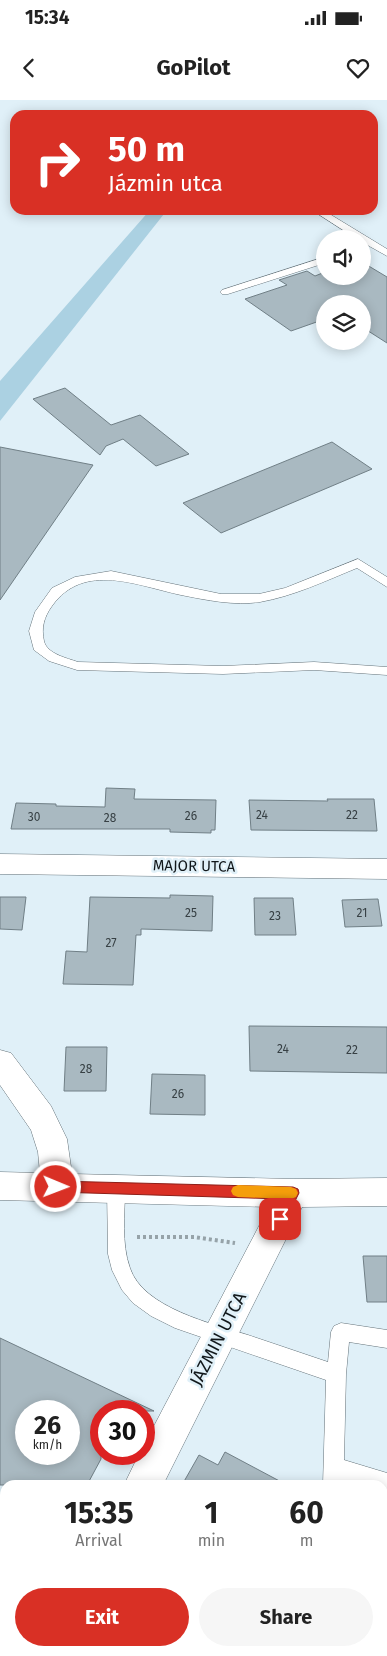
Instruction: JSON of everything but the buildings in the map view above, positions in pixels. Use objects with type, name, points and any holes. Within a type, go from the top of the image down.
[{"type":"street","name":"MAJOR UTCA","points":[[0,864],[387,869]]},
{"type":"street","points":[[0,1062],[31,1104],[46,1129],[54,1150],[56,1187]]},
{"type":"street","points":[[0,1186],[293,1193],[387,1192]]},
{"type":"street","name":"JÁZMIN UTCA","points":[[146,1480],[293,1193]]},
{"type":"lane","points":[[324,215],[345,230]]},
{"type":"lane","points":[[371,248],[387,254]]},
{"type":"lane","points":[[226,292],[316,263]]},
{"type":"lane","points":[[387,583],[358,563],[289,591],[259,598],[221,598],[182,591],[127,577],[98,576],[74,581],[56,591],[41,612],[35,631],[39,647],[54,658],[77,666],[223,670],[314,666],[387,670]]},
{"type":"lane","points":[[116,1188],[118,1263],[127,1284],[140,1299],[168,1316],[336,1374]]},
{"type":"lane","points":[[364,1480],[334,1476],[336,1374],[341,1332],[387,1339]]},
{"type":"path","points":[[116,1237],[194,1237],[265,1248]]},
{"type":"shaded area","points":[[146,215],[163,215],[0,421],[0,381]]},
{"type":"slow traffic","points":[[238,1191],[291,1193]]},
{"type":"route","points":[[56,1187],[293,1193],[280,1219]]}]
